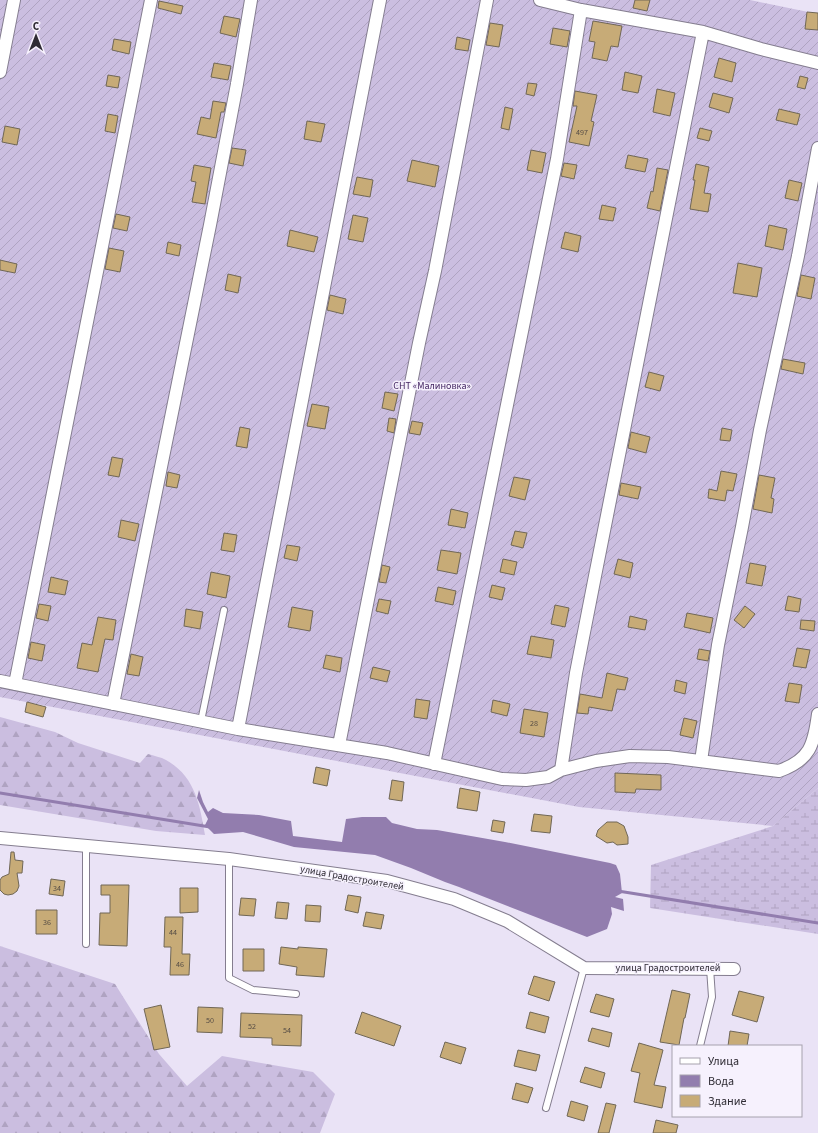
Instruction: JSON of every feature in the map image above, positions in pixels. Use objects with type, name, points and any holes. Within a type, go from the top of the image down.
[{"type":"street","points":[[0,72],[14,0]]},
{"type":"street","points":[[15,684],[151,0]]},
{"type":"street","points":[[114,704],[211,218],[237,84],[251,0]]},
{"type":"street","points":[[238,729],[380,0]]},
{"type":"street","points":[[339,745],[419,343],[435,271],[487,0]]},
{"type":"street","points":[[540,0],[581,10],[703,32],[761,49],[818,63]]},
{"type":"street","points":[[434,764],[556,167],[581,10]]},
{"type":"street","points":[[561,770],[576,673],[590,598],[703,32]]},
{"type":"street","points":[[701,761],[718,645],[760,430],[798,256],[818,148]]},
{"type":"street","points":[[0,681],[238,729],[387,753],[502,778],[526,780],[548,777],[561,770],[596,761],[630,756],[668,757],[779,771],[802,759],[815,736],[818,714]]},
{"type":"street","name":"улица Градостроителей","points":[[0,838],[229,859],[387,882],[454,899],[507,921],[584,968],[734,969]]},
{"type":"lane","points":[[200,721],[224,610]]},
{"type":"lane","points":[[86,846],[86,944]]},
{"type":"lane","points":[[229,859],[229,978],[253,990],[296,994]]},
{"type":"lane","points":[[546,1108],[584,968]]},
{"type":"lane","points":[[700,1045],[712,998],[710,968]]},
{"type":"green space","name":"СНТ «Малиновка»","points":[[0,0],[750,0],[818,14],[818,788],[773,826],[579,807],[0,697]]},
{"type":"green space","points":[[0,717],[55,732],[78,743],[140,763],[148,754],[166,760],[184,774],[190,783],[198,802],[205,835],[156,831],[0,805]]},
{"type":"green space","points":[[818,788],[818,934],[650,908],[651,865],[773,826]]},
{"type":"green space","points":[[0,946],[115,984],[159,1054],[187,1086],[222,1056],[313,1072],[335,1094],[320,1133],[0,1133]]},
{"type":"water","points":[[199,790],[208,812],[213,808],[223,813],[259,815],[291,821],[293,836],[342,842],[346,819],[386,817],[392,823],[417,829],[437,830],[610,863],[616,865],[620,874],[622,893],[615,897],[623,899],[624,911],[611,907],[612,914],[607,929],[587,937],[375,855],[294,847],[243,832],[214,834],[205,825],[208,819],[197,798]]},
{"type":"building","points":[[635,0],[650,0],[647,11],[633,8]]},
{"type":"building","points":[[159,1],[183,6],[181,14],[158,8]]},
{"type":"building","points":[[807,12],[818,13],[818,30],[805,29]]},
{"type":"building","points":[[224,16],[240,19],[236,37],[220,33]]},
{"type":"building","points":[[593,21],[622,26],[618,47],[611,46],[607,61],[592,58],[595,42],[589,41]]},
{"type":"building","points":[[490,23],[503,25],[499,47],[486,45]]},
{"type":"building","points":[[553,28],[570,31],[567,47],[550,44]]},
{"type":"building","points":[[457,37],[470,40],[468,51],[455,49]]},
{"type":"building","points":[[114,39],[131,42],[129,54],[112,50]]},
{"type":"building","points":[[719,58],[736,63],[732,82],[714,77]]},
{"type":"building","points":[[214,63],[231,66],[228,80],[211,77]]},
{"type":"building","points":[[625,72],[642,76],[638,93],[622,90]]},
{"type":"building","points":[[108,75],[120,77],[118,88],[106,86]]},
{"type":"building","points":[[800,76],[808,78],[805,89],[797,87]]},
{"type":"building","points":[[528,83],[537,84],[534,96],[526,94]]},
{"type":"building","points":[[657,89],[675,93],[670,116],[653,112]]},
{"type":"building","points":[[575,91],[597,95],[591,121],[594,122],[589,146],[569,142],[577,106],[573,106]]},
{"type":"building","points":[[713,93],[733,98],[729,113],[709,107]]},
{"type":"building","points":[[213,101],[226,103],[224,112],[221,112],[216,138],[197,134],[201,117],[210,119]]},
{"type":"building","points":[[505,107],[513,109],[509,130],[501,128]]},
{"type":"building","points":[[779,109],[800,114],[797,125],[776,120]]},
{"type":"building","points":[[108,114],[118,116],[115,133],[105,131]]},
{"type":"building","points":[[307,121],[325,124],[321,142],[304,139]]},
{"type":"building","points":[[5,126],[20,129],[17,145],[2,142]]},
{"type":"building","points":[[700,128],[712,131],[709,141],[697,138]]},
{"type":"building","points":[[232,148],[246,150],[243,166],[229,163]]},
{"type":"building","points":[[531,150],[546,153],[542,173],[527,170]]},
{"type":"building","points":[[628,155],[648,159],[645,172],[625,168]]},
{"type":"building","points":[[412,160],[439,166],[435,187],[407,181]]},
{"type":"building","points":[[564,163],[577,165],[574,179],[561,176]]},
{"type":"building","points":[[696,164],[709,167],[704,193],[711,194],[708,212],[690,209]]},
{"type":"building","points":[[194,165],[211,168],[205,204],[192,202],[196,182],[191,181]]},
{"type":"building","points":[[657,168],[668,170],[660,211],[647,208],[651,191],[653,192]]},
{"type":"building","points":[[357,177],[373,180],[370,197],[353,194]]},
{"type":"building","points":[[789,180],[802,183],[798,201],[785,198]]},
{"type":"building","points":[[602,205],[616,208],[613,221],[599,219]]},
{"type":"building","points":[[116,214],[130,217],[127,231],[113,228]]},
{"type":"building","points":[[353,215],[368,218],[363,242],[348,239]]},
{"type":"building","points":[[769,225],[787,229],[783,250],[765,246]]},
{"type":"building","points":[[290,230],[318,237],[314,252],[287,246]]},
{"type":"building","points":[[565,232],[581,236],[578,252],[561,248]]},
{"type":"building","points":[[168,242],[181,245],[179,256],[166,253]]},
{"type":"building","points":[[109,248],[124,251],[120,272],[105,269]]},
{"type":"building","points":[[0,260],[17,264],[15,273],[0,270]]},
{"type":"building","points":[[738,263],[762,268],[757,297],[733,293]]},
{"type":"building","points":[[228,274],[241,277],[238,293],[225,290]]},
{"type":"building","points":[[801,275],[815,278],[811,299],[797,296]]},
{"type":"building","points":[[330,295],[346,299],[343,314],[327,310]]},
{"type":"building","points":[[783,359],[805,363],[803,374],[781,369]]},
{"type":"building","points":[[649,372],[664,376],[660,391],[645,387]]},
{"type":"building","points":[[385,392],[398,394],[394,411],[382,408]]},
{"type":"building","points":[[312,404],[329,407],[325,429],[307,426]]},
{"type":"building","points":[[389,418],[396,419],[394,433],[387,431]]},
{"type":"building","points":[[412,421],[423,423],[420,435],[409,433]]},
{"type":"building","points":[[240,427],[250,429],[247,448],[236,446]]},
{"type":"building","points":[[722,428],[732,430],[730,441],[720,440]]},
{"type":"building","points":[[631,432],[650,437],[646,453],[628,448]]},
{"type":"building","points":[[112,457],[123,459],[119,477],[108,475]]},
{"type":"building","points":[[721,471],[737,474],[733,491],[727,490],[725,501],[708,498],[709,489],[717,491]]},
{"type":"building","points":[[168,472],[180,475],[177,488],[166,486]]},
{"type":"building","points":[[759,475],[775,478],[771,498],[774,499],[772,513],[753,509]]},
{"type":"building","points":[[514,477],[530,480],[525,500],[509,496]]},
{"type":"building","points":[[621,483],[641,487],[638,499],[619,495]]},
{"type":"building","points":[[451,509],[468,513],[465,528],[448,525]]},
{"type":"building","points":[[121,520],[139,524],[135,541],[118,537]]},
{"type":"building","points":[[515,531],[527,533],[523,548],[511,545]]},
{"type":"building","points":[[224,533],[237,535],[234,552],[221,550]]},
{"type":"building","points":[[287,545],[300,547],[297,561],[284,558]]},
{"type":"building","points":[[441,550],[461,553],[457,574],[437,570]]},
{"type":"building","points":[[503,559],[517,562],[514,575],[500,572]]},
{"type":"building","points":[[618,559],[633,563],[630,578],[614,574]]},
{"type":"building","points":[[750,563],[766,566],[762,586],[746,583]]},
{"type":"building","points":[[382,565],[390,567],[386,583],[379,582]]},
{"type":"building","points":[[211,572],[230,576],[226,598],[207,594]]},
{"type":"building","points":[[51,577],[68,581],[65,595],[48,592]]},
{"type":"building","points":[[492,585],[505,588],[502,600],[489,597]]},
{"type":"building","points":[[438,587],[456,591],[453,605],[435,601]]},
{"type":"building","points":[[788,596],[801,599],[799,612],[785,610]]},
{"type":"building","points":[[379,599],[391,601],[388,614],[376,611]]},
{"type":"building","points":[[39,604],[51,606],[48,621],[36,618]]},
{"type":"building","points":[[555,605],[569,608],[565,627],[551,624]]},
{"type":"building","points":[[745,606],[755,614],[744,628],[734,620]]},
{"type":"building","points":[[292,607],[313,611],[310,631],[288,627]]},
{"type":"building","points":[[186,609],[203,612],[200,629],[184,626]]},
{"type":"building","points":[[687,613],[713,618],[710,633],[684,627]]},
{"type":"building","points":[[630,616],[647,620],[645,630],[628,627]]},
{"type":"building","points":[[98,617],[116,620],[113,640],[105,639],[98,672],[77,668],[82,643],[92,645]]},
{"type":"building","points":[[801,620],[815,621],[814,631],[800,629]]},
{"type":"building","points":[[531,636],[554,640],[551,658],[527,654]]},
{"type":"building","points":[[31,642],[45,645],[42,661],[28,658]]},
{"type":"building","points":[[797,648],[810,650],[806,668],[793,666]]},
{"type":"building","points":[[699,649],[710,651],[708,661],[697,659]]},
{"type":"building","points":[[131,654],[143,657],[139,676],[127,674]]},
{"type":"building","points":[[326,655],[342,658],[340,672],[323,668]]},
{"type":"building","points":[[373,667],[390,671],[387,682],[370,678]]},
{"type":"building","points":[[607,673],[628,678],[625,690],[617,689],[612,711],[589,707],[588,714],[577,713],[580,694],[602,698]]},
{"type":"building","points":[[676,680],[687,683],[685,694],[674,691]]},
{"type":"building","points":[[789,683],[802,685],[799,703],[785,701]]},
{"type":"building","points":[[416,699],[430,701],[427,719],[414,717]]},
{"type":"building","points":[[493,700],[510,704],[507,716],[491,712]]},
{"type":"building","points":[[27,702],[46,707],[43,717],[25,712]]},
{"type":"building","points":[[524,709],[548,713],[544,737],[520,733]]},
{"type":"building","points":[[684,718],[697,721],[693,738],[680,735]]},
{"type":"building","points":[[316,767],[330,770],[327,786],[313,783]]},
{"type":"building","points":[[615,773],[661,775],[661,790],[636,789],[635,793],[615,792]]},
{"type":"building","points":[[392,780],[404,782],[402,801],[389,799]]},
{"type":"building","points":[[460,788],[480,792],[477,811],[457,808]]},
{"type":"building","points":[[534,814],[552,816],[550,833],[531,831]]},
{"type":"building","points":[[493,820],[505,822],[503,833],[491,831]]},
{"type":"building","points":[[607,822],[617,822],[624,826],[628,837],[628,844],[617,845],[613,842],[607,843],[596,836],[598,830]]},
{"type":"building","points":[[11,852],[14,852],[15,860],[23,861],[22,873],[17,873],[19,886],[17,891],[8,895],[4,894],[0,890],[0,880],[2,877],[9,874]]},
{"type":"building","points":[[51,879],[65,881],[63,896],[49,894]]},
{"type":"building","points":[[101,885],[129,885],[127,946],[99,945],[100,913],[110,913],[110,895],[101,895]]},
{"type":"building","points":[[180,888],[198,888],[198,912],[180,913]]},
{"type":"building","points":[[348,895],[361,897],[358,913],[345,910]]},
{"type":"building","points":[[241,898],[256,899],[254,916],[239,915]]},
{"type":"building","points":[[277,902],[289,903],[287,919],[275,918]]},
{"type":"building","points":[[306,905],[321,906],[320,922],[305,921]]},
{"type":"building","points":[[36,910],[57,910],[57,934],[36,934]]},
{"type":"building","points":[[366,912],[384,915],[381,929],[363,926]]},
{"type":"building","points":[[165,917],[183,917],[182,954],[190,954],[189,975],[170,975],[171,947],[164,947]]},
{"type":"building","points":[[281,947],[298,949],[298,947],[327,949],[324,977],[296,975],[297,967],[279,964]]},
{"type":"building","points":[[243,949],[264,949],[264,971],[243,971]]},
{"type":"building","points":[[534,976],[555,982],[549,1001],[528,994]]},
{"type":"building","points":[[672,990],[690,994],[679,1045],[660,1042]]},
{"type":"building","points":[[739,991],[764,997],[757,1022],[732,1015]]},
{"type":"building","points":[[596,994],[614,999],[609,1017],[590,1012]]},
{"type":"building","points":[[161,1005],[170,1047],[154,1050],[144,1009]]},
{"type":"building","points":[[198,1007],[223,1008],[222,1033],[197,1032]]},
{"type":"building","points":[[362,1012],[401,1026],[394,1046],[355,1033]]},
{"type":"building","points":[[530,1012],[549,1017],[545,1033],[526,1028]]},
{"type":"building","points":[[241,1013],[302,1015],[301,1046],[272,1045],[272,1038],[240,1037]]},
{"type":"building","points":[[592,1028],[612,1033],[609,1047],[588,1041]]},
{"type":"building","points":[[730,1031],[749,1034],[747,1045],[728,1045]]},
{"type":"building","points":[[445,1042],[466,1048],[461,1064],[440,1057]]},
{"type":"building","points":[[639,1043],[663,1050],[654,1085],[666,1087],[662,1108],[634,1102],[640,1073],[631,1071]]},
{"type":"building","points":[[518,1050],[540,1055],[536,1071],[514,1066]]},
{"type":"building","points":[[585,1067],[605,1073],[601,1088],[580,1082]]},
{"type":"building","points":[[516,1083],[533,1088],[528,1103],[512,1099]]},
{"type":"building","points":[[571,1101],[588,1106],[584,1121],[567,1116]]},
{"type":"building","points":[[606,1103],[616,1105],[609,1133],[598,1133]]},
{"type":"building","points":[[656,1120],[678,1125],[676,1133],[653,1133]]},
{"type":"waterway","points":[[0,793],[210,827]]},
{"type":"waterway","points":[[618,891],[818,923]]}]
